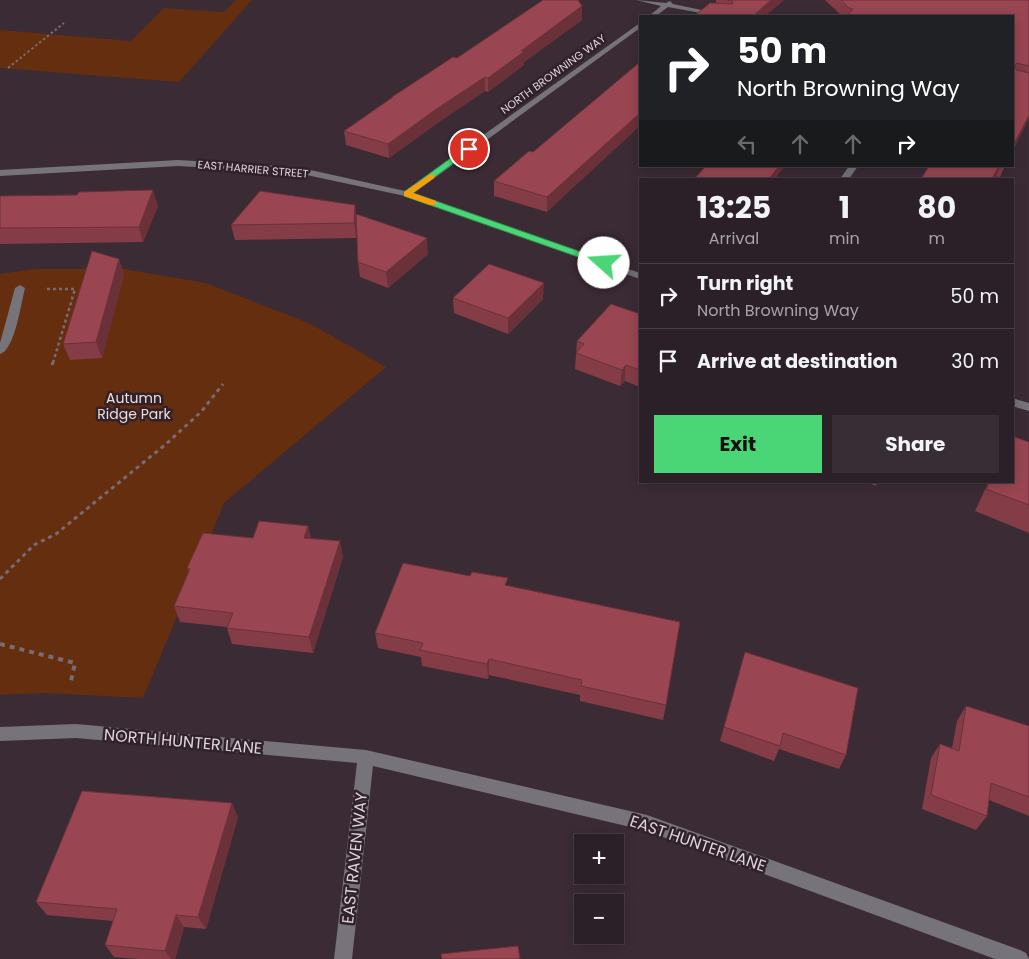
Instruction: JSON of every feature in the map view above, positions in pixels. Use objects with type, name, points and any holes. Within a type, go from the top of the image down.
[{"type":"street","points":[[639,0],[721,15]]},
{"type":"street","points":[[653,15],[674,0]]},
{"type":"street","name":"NORTH BROWNING WAY","points":[[407,194],[639,26]]},
{"type":"street","name":"EAST HARRIER STREET","points":[[0,173],[188,164],[297,170],[407,194],[639,276]]},
{"type":"street","points":[[845,178],[853,167]]},
{"type":"street","points":[[0,351],[6,343],[20,288]]},
{"type":"street","points":[[1014,403],[1029,407]]},
{"type":"street","name":"NORTH HUNTER LANE","points":[[0,734],[76,731],[366,757]]},
{"type":"street","name":"EAST RAVEN WAY","points":[[343,959],[366,757]]},
{"type":"street","name":"EAST HUNTER LANE","points":[[366,757],[647,823],[1020,959]]},
{"type":"path","points":[[8,68],[64,23]]},
{"type":"path","points":[[20,288],[47,286],[46,290],[75,288],[52,365]]},
{"type":"path","points":[[72,298],[80,297]]},
{"type":"path","points":[[0,578],[34,545],[56,534],[166,444],[201,412],[223,384]]},
{"type":"path","points":[[0,644],[75,663],[71,680]]},
{"type":"green space","points":[[236,0],[252,0],[179,82],[0,68],[0,30],[131,41],[164,8],[224,12]]},
{"type":"green space","name":"Autumn Ridge Park","points":[[35,269],[124,269],[206,283],[311,324],[386,367],[224,503],[143,698],[44,693],[0,695],[0,274]]},
{"type":"building","points":[[543,0],[578,0],[582,6],[488,78],[485,77],[435,110],[388,144],[344,131],[392,97],[453,57],[457,58]]},
{"type":"building","points":[[727,0],[771,0],[754,15],[695,15],[710,3],[733,4],[732,1]]},
{"type":"building","points":[[841,0],[1029,0],[1029,66],[1017,63],[1015,65],[1016,70],[1029,73],[1029,115],[1014,144],[1014,15],[847,15],[853,9],[849,8]]},
{"type":"building","points":[[639,63],[639,114],[547,197],[494,181],[529,151],[533,152]]},
{"type":"building","points":[[705,167],[778,167],[770,178],[695,178]]},
{"type":"building","points":[[928,167],[998,167],[993,178],[922,178]]},
{"type":"building","points":[[153,190],[139,227],[0,228],[0,196],[77,195],[79,192]]},
{"type":"building","points":[[260,191],[355,205],[354,223],[231,225]]},
{"type":"building","points":[[356,214],[427,238],[386,272],[358,262]]},
{"type":"building","points":[[92,251],[119,259],[96,342],[63,344]]},
{"type":"building","points":[[489,264],[544,283],[508,318],[453,298]]},
{"type":"building","points":[[611,304],[639,314],[639,370],[626,365],[622,370],[576,353],[584,344],[577,341]]},
{"type":"building","points":[[1014,437],[1029,442],[1029,505],[986,489],[989,483],[1014,483]]},
{"type":"building","points":[[259,521],[308,526],[304,538],[340,541],[309,637],[227,628],[233,613],[174,606],[190,569],[187,568],[203,533],[253,538]]},
{"type":"building","points":[[403,563],[470,576],[472,572],[508,578],[505,585],[680,622],[666,705],[581,686],[582,680],[489,659],[487,664],[420,650],[423,643],[375,633]]},
{"type":"building","points":[[745,652],[858,688],[846,755],[783,733],[780,746],[724,727]]},
{"type":"building","points":[[966,706],[1029,726],[1029,797],[991,783],[987,816],[931,795],[940,744],[959,751]]},
{"type":"building","points":[[82,791],[232,803],[198,917],[176,915],[165,951],[105,945],[117,909],[36,902]]},
{"type":"building","points":[[518,946],[520,959],[442,959],[441,954]]},
{"type":"slow traffic","points":[[431,176],[407,194],[433,203]]},
{"type":"route","points":[[469,149],[407,194],[604,263]]}]
